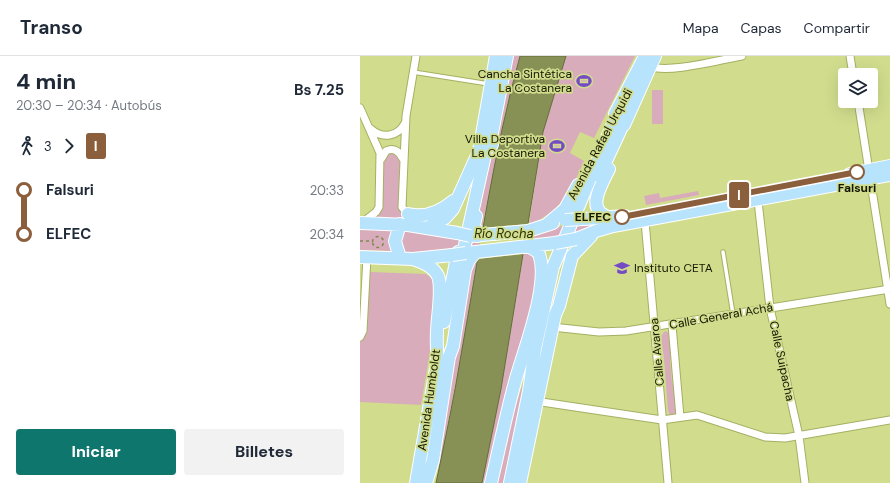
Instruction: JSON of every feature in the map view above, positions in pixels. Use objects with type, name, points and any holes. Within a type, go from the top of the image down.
[{"type":"main road","points":[[438,347],[479,151],[496,56]]},
{"type":"main road","points":[[449,357],[448,345],[462,257],[487,146],[491,138],[507,56]]},
{"type":"main road","name":"Avenida Rafael Urquidi","points":[[546,225],[559,215],[573,196],[601,136],[646,62],[655,56]]},
{"type":"main road","name":"Avenida Rafael Urquidi","points":[[612,218],[600,214],[597,210],[596,201],[617,149],[626,118],[646,62]]},
{"type":"main road","points":[[520,483],[532,401],[535,349],[555,261],[620,107]]},
{"type":"main road","points":[[553,321],[555,294],[566,255],[626,118]]},
{"type":"main road","points":[[476,236],[475,221],[492,149],[491,138]]},
{"type":"main road","points":[[425,228],[445,218],[453,209],[479,151]]},
{"type":"main road","points":[[364,257],[412,259],[555,243],[576,239],[596,231],[758,196],[870,174],[890,166]]},
{"type":"main road","points":[[870,174],[890,175]]},
{"type":"main road","points":[[408,214],[425,215],[440,210],[452,202],[460,193]]},
{"type":"main road","points":[[361,223],[400,224],[476,236],[528,231],[565,220],[612,218],[758,196]]},
{"type":"main road","points":[[400,224],[395,241],[400,258]]},
{"type":"main road","points":[[510,483],[553,321],[559,306],[572,256],[596,231]]},
{"type":"main road","points":[[490,483],[515,381],[535,314],[543,268],[538,252],[526,246]]},
{"type":"main road","name":"Avenida Humboldt","points":[[425,483],[433,460],[449,357],[453,346],[465,270],[473,253]]},
{"type":"main road","name":"Avenida Humboldt","points":[[412,259],[428,266],[435,271],[438,277],[436,334],[438,347],[416,483]]},
{"type":"main road","points":[[505,423],[525,366],[535,349]]},
{"type":"main road","points":[[433,460],[435,476],[434,483]]},
{"type":"main road","points":[[419,467],[425,483]]},
{"type":"street","points":[[416,56],[405,123],[402,207],[425,228]]},
{"type":"street","points":[[646,62],[657,69],[742,56]]},
{"type":"street","points":[[850,56],[852,68]]},
{"type":"street","points":[[859,108],[889,289],[890,304]]},
{"type":"street","points":[[361,112],[382,158]]},
{"type":"street","points":[[368,126],[377,134],[388,136],[399,132],[405,123]]},
{"type":"street","points":[[361,223],[376,212],[379,207],[382,158],[386,151],[393,149],[399,152],[403,159]]},
{"type":"street","name":"Calle Suipacha","points":[[758,196],[770,308],[799,436],[805,483]]},
{"type":"street","name":"Calle Avaroa","points":[[645,221],[668,483]]},
{"type":"street","points":[[360,337],[363,331],[364,257]]},
{"type":"street","name":"Calle General Achá","points":[[553,321],[600,332],[626,332],[889,289]]},
{"type":"street","name":"Calle Avaroa","points":[[672,325],[680,417]]},
{"type":"street","points":[[532,401],[662,420],[697,415],[765,437],[785,438],[890,420]]},
{"type":"lane","points":[[413,72],[491,84]]},
{"type":"lane","points":[[723,252],[733,314]]},
{"type":"path","points":[[360,241],[372,242],[373,245],[378,247],[383,242],[382,238],[378,236],[373,238],[372,242]]},
{"type":"shaded area","points":[[511,56],[520,56],[506,110],[482,228],[478,229],[477,219],[492,155]]},
{"type":"shaded area","name":"Villa Deportiva La Costanera","points":[[566,56],[635,56],[594,138],[580,132],[570,153],[584,161],[570,190],[557,207],[549,214],[540,220],[529,224],[543,132]]},
{"type":"shaded area","points":[[652,90],[663,90],[663,124],[652,124]]},
{"type":"shaded area","points":[[388,153],[396,153],[400,159],[399,207],[405,216],[412,220],[374,218],[382,205],[384,159]]},
{"type":"shaded area","points":[[698,191],[699,195],[646,205],[644,196],[659,193],[660,198]]},
{"type":"shaded area","points":[[633,218],[571,236],[408,253],[404,252],[399,237],[401,234],[409,230],[474,243],[524,238],[565,225]]},
{"type":"shaded area","points":[[360,228],[392,231],[391,251],[360,250]]},
{"type":"shaded area","points":[[524,251],[535,255],[539,263],[531,315],[502,414],[485,483],[482,483],[501,389]]},
{"type":"shaded area","points":[[477,259],[461,355],[439,470],[440,436],[467,269]]},
{"type":"shaded area","points":[[370,272],[426,274],[434,280],[431,346],[421,405],[360,402],[360,342],[367,331]]},
{"type":"shaded area","points":[[665,331],[669,333],[672,355],[670,360],[672,383],[676,388],[676,414],[670,415],[668,411],[661,336]]},
{"type":"shaded area","points":[[529,366],[505,483],[495,483],[511,419]]},
{"type":"water","name":"Río Rocha","points":[[520,56],[566,56],[543,132],[501,389],[482,483],[436,483],[455,387],[494,167],[510,93]]},
{"type":"pier","points":[[529,224],[524,254],[477,259],[482,228]]},
{"type":"bus line","name":"I","points":[[622,217],[857,172]]},
{"type":"place","name":"Cancha Sintética La Costanera","points":[[584,81]]},
{"type":"place","name":"Villa Deportiva La Costanera","points":[[557,146]]},
{"type":"place","name":"Falsuri","points":[[857,172]]},
{"type":"place","name":"ELFEC","points":[[622,217]]},
{"type":"place","name":"Instituto CETA","points":[[622,268]]}]
